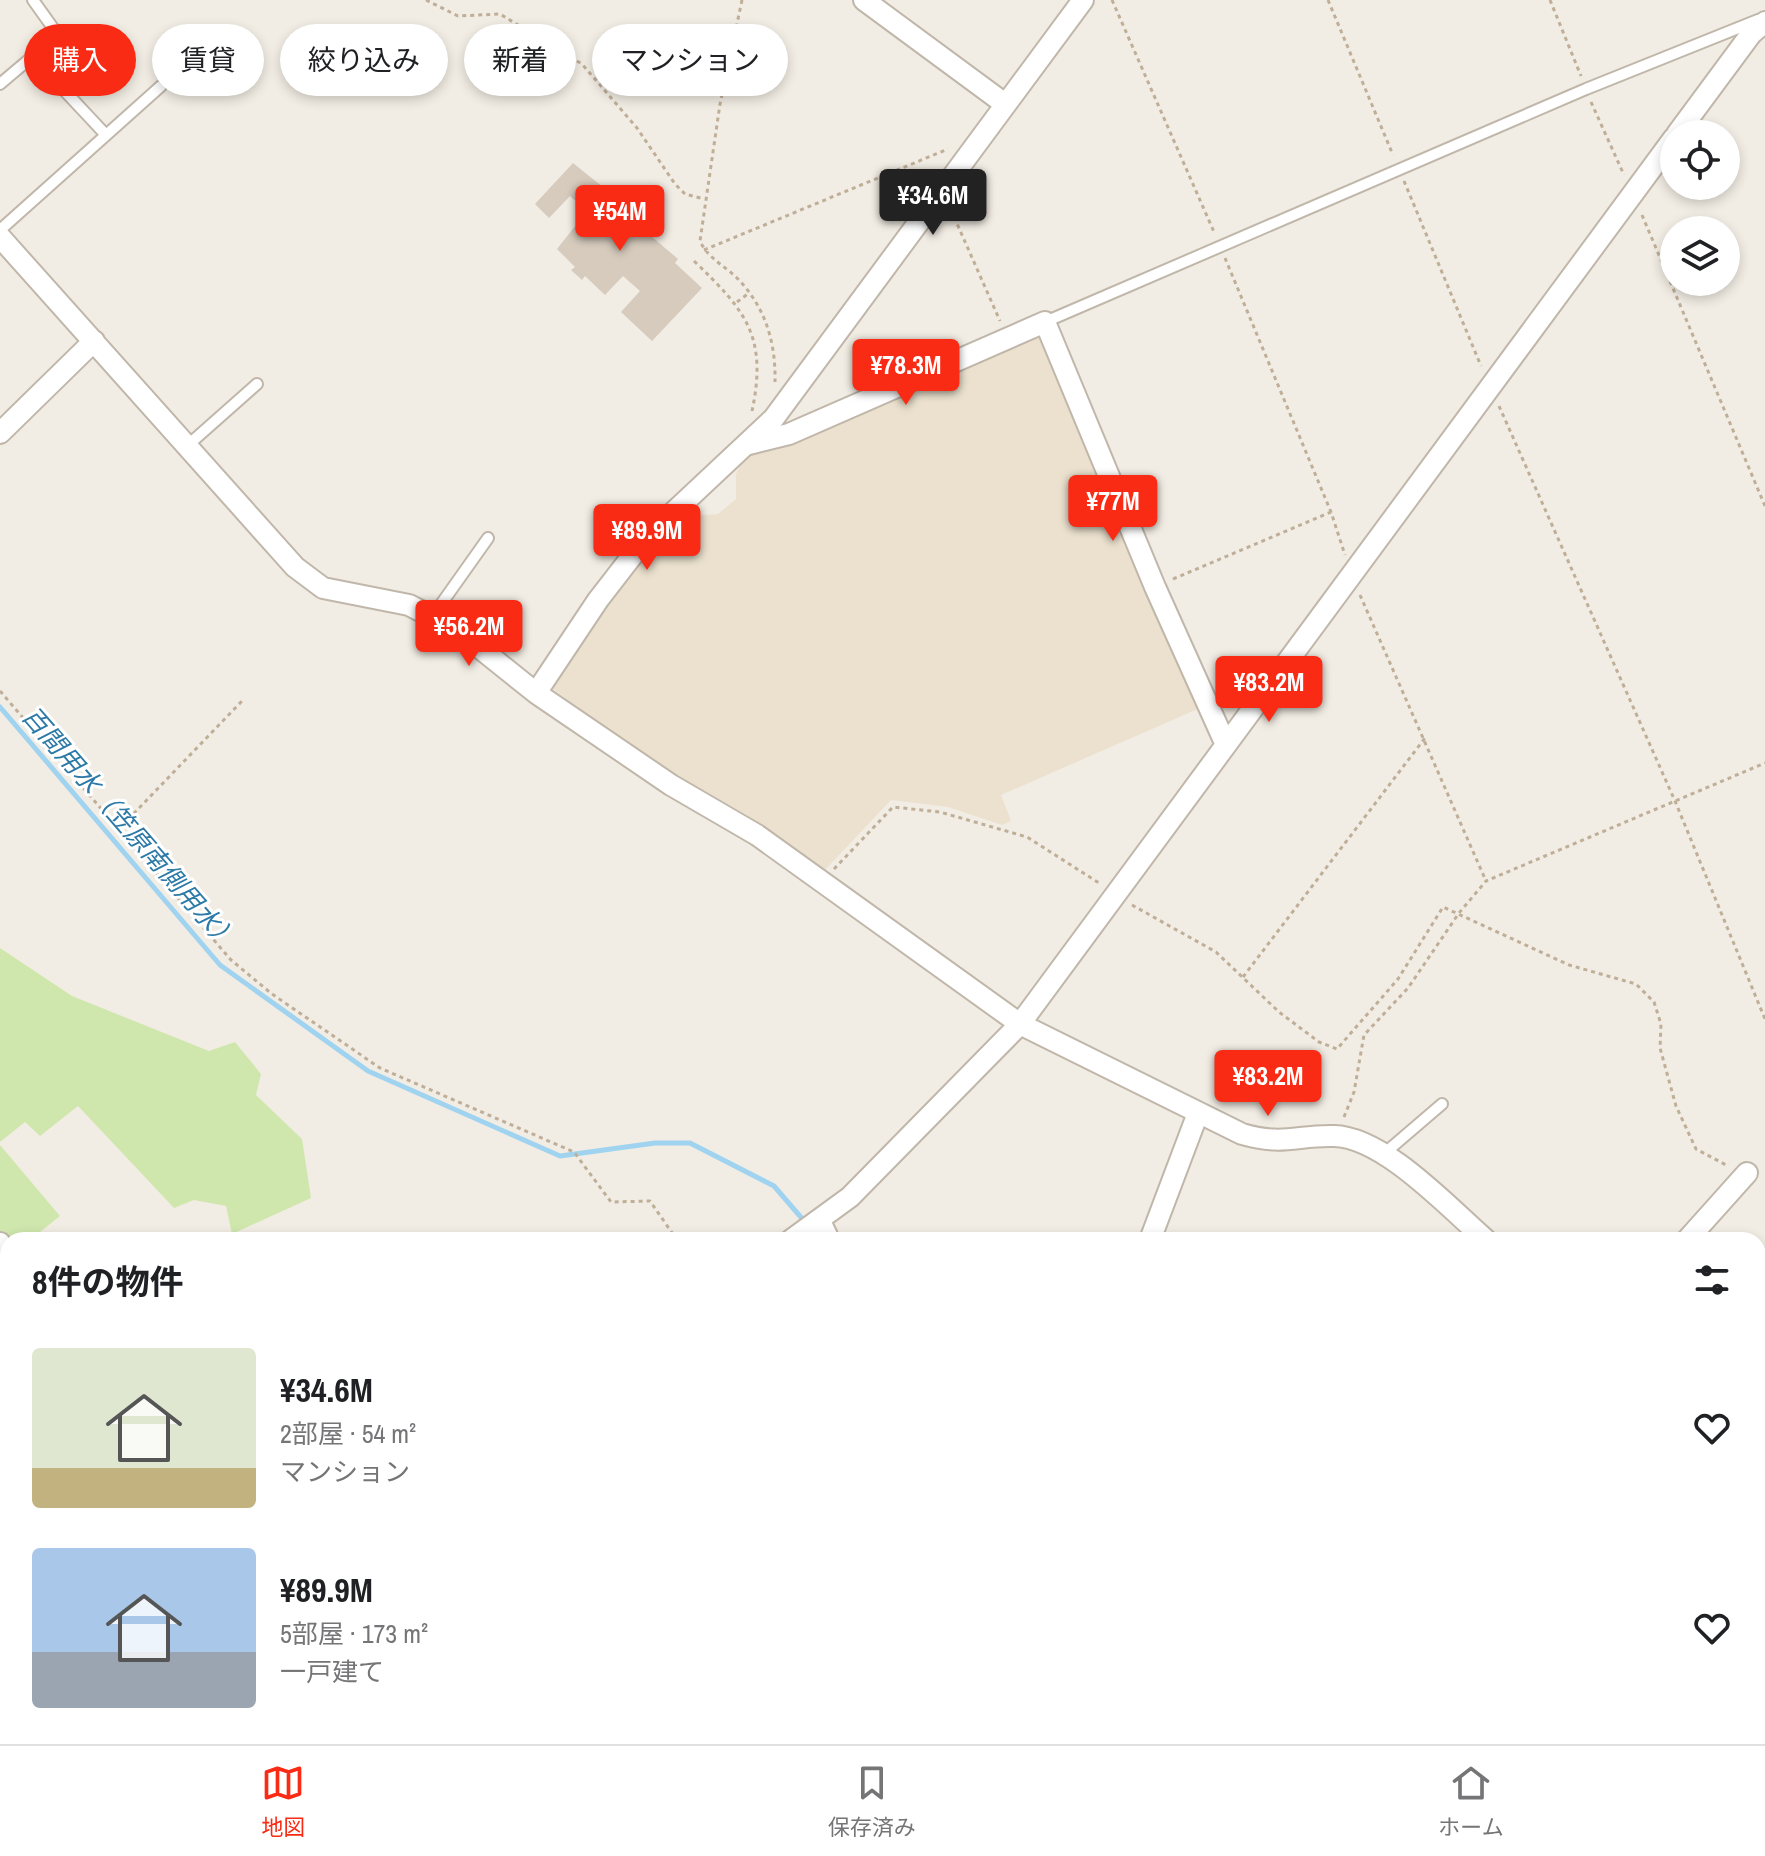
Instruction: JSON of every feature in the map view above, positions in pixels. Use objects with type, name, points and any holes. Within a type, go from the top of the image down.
[{"type":"street","points":[[864,0],[1005,104]]},
{"type":"street","points":[[536,693],[598,600],[646,538],[774,418],[1083,0]]},
{"type":"street","points":[[1687,120],[1751,34],[1765,20]]},
{"type":"street","points":[[824,1230],[850,1197],[1020,1024],[1660,156]]},
{"type":"street","points":[[0,237],[295,567],[323,588],[409,605],[456,629],[536,693],[671,785],[757,835],[1020,1024],[1198,1113],[1266,1141],[1295,1142],[1336,1136],[1386,1152],[1477,1232]]},
{"type":"street","points":[[749,444],[789,434],[1045,322],[1155,587],[1226,745]]},
{"type":"street","points":[[0,433],[94,341]]},
{"type":"street","points":[[1153,1232],[1198,1113]]},
{"type":"street","points":[[1694,1232],[1747,1173]]},
{"type":"lane","points":[[33,0],[50,24]]},
{"type":"lane","points":[[1045,322],[1586,89],[1765,20]]},
{"type":"lane","points":[[0,84],[24,63]]},
{"type":"lane","points":[[0,230],[152,94]]},
{"type":"lane","points":[[69,96],[106,135]]},
{"type":"lane","points":[[187,446],[257,384]]},
{"type":"lane","points":[[432,617],[488,538]]},
{"type":"lane","points":[[1386,1152],[1442,1104]]},
{"type":"path","points":[[426,0],[458,16],[500,14],[582,64],[637,128],[675,184],[685,194],[705,199]]},
{"type":"path","points":[[742,0],[700,228],[704,250],[749,293],[771,337],[775,382]]},
{"type":"path","points":[[1112,0],[1220,246],[1331,512],[1350,573],[1426,737],[1486,881]]},
{"type":"path","points":[[1328,0],[1490,387],[1675,801],[1765,1019]]},
{"type":"path","points":[[1550,0],[1765,506]]},
{"type":"path","points":[[704,250],[957,145],[972,147]]},
{"type":"path","points":[[937,194],[950,208],[1008,339]]},
{"type":"path","points":[[694,261],[737,302],[755,350],[756,392],[747,435],[749,444]]},
{"type":"path","points":[[737,302],[749,293]]},
{"type":"path","points":[[1155,587],[1331,512]]},
{"type":"path","points":[[0,691],[117,831],[231,960],[272,994],[380,1068],[574,1152],[611,1202],[650,1201],[671,1232]]},
{"type":"path","points":[[117,831],[242,701]]},
{"type":"path","points":[[1243,977],[1426,737]]},
{"type":"path","points":[[1336,1136],[1354,1092],[1364,1035],[1408,988],[1459,913],[1486,881],[1765,763]]},
{"type":"path","points":[[822,882],[893,807],[940,812],[1027,837],[1151,918],[1195,938],[1243,977],[1279,1012],[1319,1042],[1337,1049],[1398,979],[1443,907],[1569,965],[1636,984],[1654,1002],[1661,1024],[1660,1048],[1676,1106],[1696,1149],[1747,1173]]},
{"type":"shaded area","points":[[1040,331],[1200,708],[1001,795],[1011,821],[1002,825],[948,807],[891,800],[823,872],[747,815],[657,764],[550,687],[652,542],[680,517],[718,514],[736,499],[736,474],[746,455]]},
{"type":"green space","points":[[0,948],[72,996],[209,1051],[235,1042],[261,1074],[256,1095],[302,1139],[311,1198],[232,1232],[226,1206],[194,1200],[174,1208],[78,1106],[40,1136],[25,1122],[0,1142]]},
{"type":"green space","points":[[0,1145],[60,1216],[40,1232],[0,1232]]},
{"type":"building","points":[[573,163],[614,196],[610,201],[678,259],[675,263],[702,288],[652,341],[621,312],[640,291],[623,276],[605,295],[585,276],[582,280],[571,270],[575,267],[557,249],[587,211],[570,196],[549,218],[535,204]]},
{"type":"waterway","name":"百間用水（笠原南側用水）","points":[[0,707],[220,965],[368,1071],[560,1156],[655,1143],[690,1143],[774,1186],[805,1222]]}]
